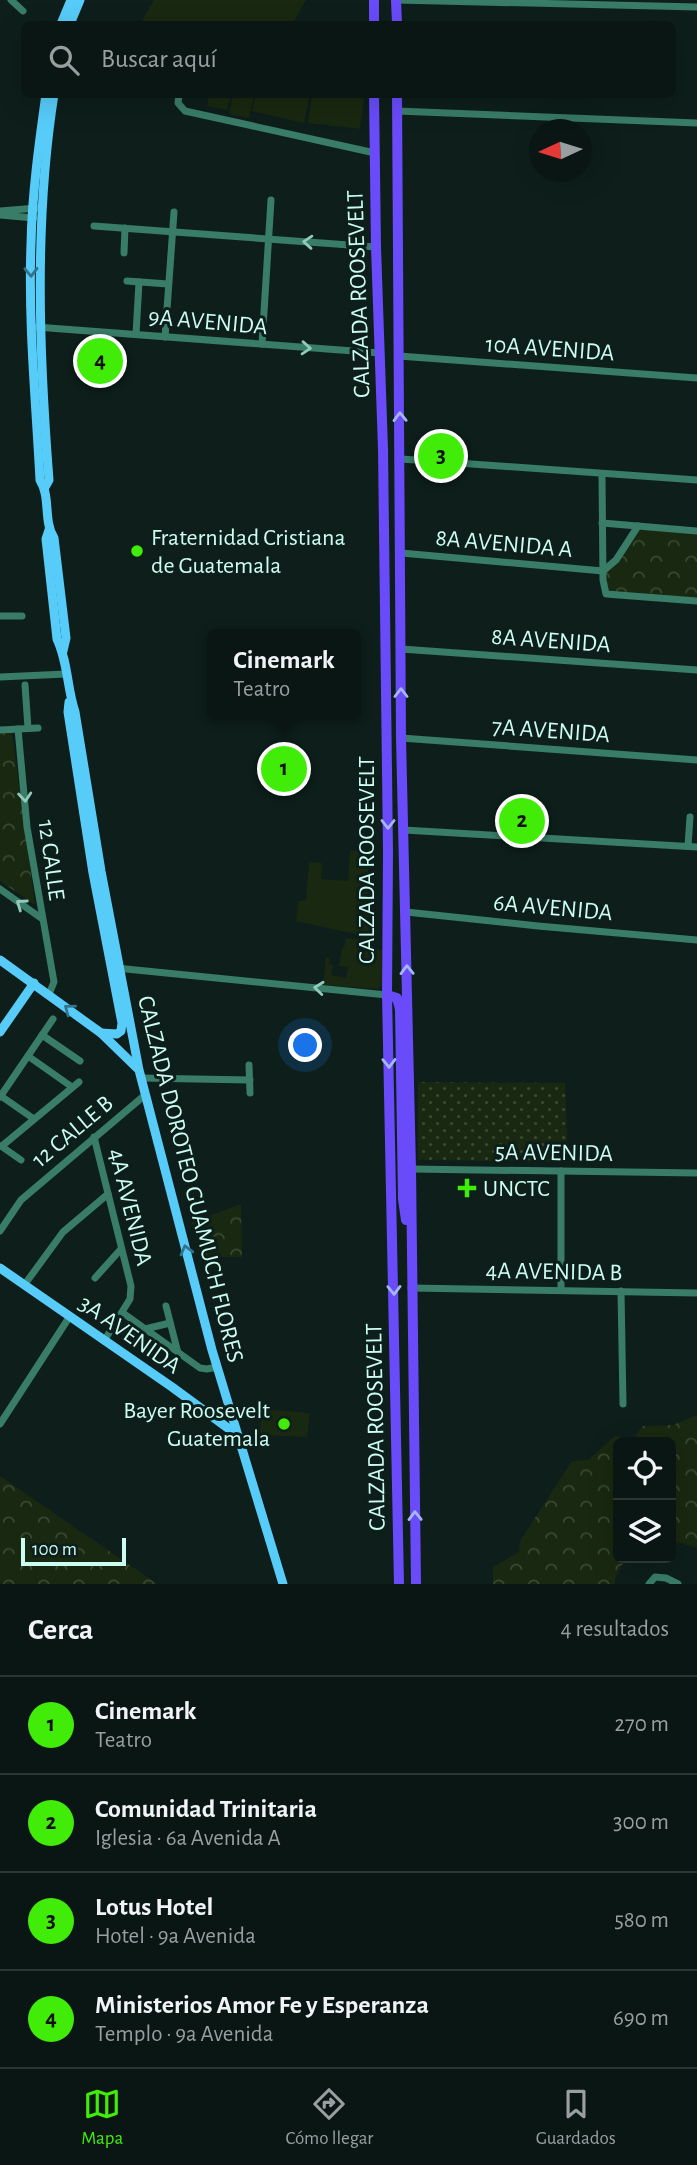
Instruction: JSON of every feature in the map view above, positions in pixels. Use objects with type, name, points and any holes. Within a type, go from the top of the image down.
[{"type":"highway","points":[[374,0],[374,21]]},
{"type":"highway","points":[[390,0],[396,0],[397,21]]},
{"type":"highway","name":"CALZADA ROOSEVELT","points":[[374,98],[383,449],[387,995],[399,1584]]},
{"type":"highway","name":"CALZADA ROOSEVELT","points":[[397,98],[401,738],[411,1169],[416,1584]]},
{"type":"highway","points":[[383,449],[389,466],[390,544],[393,551],[401,553]]},
{"type":"highway","points":[[384,555],[390,556],[394,561],[395,611],[401,630]]},
{"type":"highway","points":[[388,852],[395,869],[396,904],[398,909],[406,912]]},
{"type":"highway","points":[[387,995],[397,998],[400,1009],[403,1199],[411,1243]]},
{"type":"highway","points":[[397,1469],[398,1452],[402,1448],[415,1471]]},
{"type":"main road","points":[[62,21],[71,0]]},
{"type":"main road","points":[[71,21],[80,0]]},
{"type":"main road","name":"CALZADA DOROTEO GUAMUCH FLORES","points":[[46,98],[37,213],[40,480],[45,487],[49,530],[54,538],[66,636],[63,651],[69,696],[75,712],[116,968],[122,1027],[117,1034],[101,1032]]},
{"type":"main road","name":"CALZADA DOROTEO GUAMUCH FLORES","points":[[37,213],[53,98]]},
{"type":"main road","points":[[0,960],[101,1032],[140,1074]]},
{"type":"main road","name":"CALZADA DOROTEO GUAMUCH FLORES","points":[[116,968],[145,1095],[217,1367],[282,1584]]},
{"type":"main road","points":[[0,1032],[34,983]]},
{"type":"main road","name":"3A AVENIDA","points":[[1,1269],[236,1434]]},
{"type":"main road","points":[[201,1409],[220,1410],[227,1399]]},
{"type":"street","points":[[10,0],[23,10]]},
{"type":"street","points":[[396,0],[697,7]]},
{"type":"street","points":[[179,98],[178,103],[185,111],[375,153]]},
{"type":"street","points":[[397,111],[697,123]]},
{"type":"street","points":[[262,344],[271,200]]},
{"type":"street","points":[[165,337],[174,212]]},
{"type":"street","points":[[0,213],[37,213]]},
{"type":"street","points":[[94,226],[376,247]]},
{"type":"street","points":[[124,253],[125,228]]},
{"type":"street","points":[[127,281],[168,284]]},
{"type":"street","points":[[136,334],[139,282]]},
{"type":"street","name":"9A AVENIDA","points":[[37,327],[380,353]]},
{"type":"street","name":"10A AVENIDA","points":[[400,356],[697,378]]},
{"type":"street","points":[[401,459],[697,480]]},
{"type":"street","points":[[602,474],[603,571],[607,595],[697,601]]},
{"type":"street","points":[[602,523],[697,531]]},
{"type":"street","points":[[603,571],[616,560],[638,526]]},
{"type":"street","name":"8A AVENIDA A","points":[[401,553],[603,571]]},
{"type":"street","points":[[0,616],[22,615]]},
{"type":"street","name":"8A AVENIDA","points":[[401,649],[697,670]]},
{"type":"street","points":[[0,677],[66,674]]},
{"type":"street","points":[[25,685],[28,728]]},
{"type":"street","points":[[0,730],[38,728]]},
{"type":"street","name":"12 CALLE","points":[[19,729],[27,827],[54,982],[49,994]]},
{"type":"street","name":"7A AVENIDA","points":[[401,738],[697,760]]},
{"type":"street","points":[[404,830],[693,847],[690,817]]},
{"type":"street","points":[[0,889],[41,918]]},
{"type":"street","name":"6A AVENIDA","points":[[406,912],[697,940]]},
{"type":"street","points":[[116,968],[387,995]]},
{"type":"street","points":[[34,1119],[0,1097],[53,1019]]},
{"type":"street","points":[[42,1035],[80,1060]]},
{"type":"street","points":[[21,1160],[1,1146],[75,1084],[28,1056]]},
{"type":"street","points":[[249,1065],[250,1093]]},
{"type":"street","points":[[140,1074],[250,1080]]},
{"type":"street","name":"12 CALLE B","points":[[0,1231],[21,1200],[145,1095]]},
{"type":"street","name":"4A AVENIDA","points":[[94,1137],[131,1286],[130,1299],[123,1313]]},
{"type":"street","name":"5A AVENIDA","points":[[411,1169],[697,1173]]},
{"type":"street","points":[[561,1171],[561,1290]]},
{"type":"street","points":[[24,1284],[63,1232],[108,1194]]},
{"type":"street","points":[[95,1278],[121,1249]]},
{"type":"street","name":"4A AVENIDA B","points":[[411,1288],[697,1293]]},
{"type":"street","points":[[621,1291],[622,1404]]},
{"type":"street","points":[[166,1306],[178,1353]]},
{"type":"street","points":[[104,1341],[123,1313],[200,1368],[217,1367]]},
{"type":"street","points":[[0,1424],[70,1316]]},
{"type":"street","points":[[145,1329],[170,1323]]},
{"type":"street","points":[[649,1584],[655,1577],[678,1584]]},
{"type":"green space","points":[[154,0],[306,0],[295,21],[142,21]]},
{"type":"green space","points":[[208,98],[230,98],[227,110],[207,106]]},
{"type":"green space","points":[[232,98],[253,98],[249,118],[229,114]]},
{"type":"green space","points":[[255,98],[309,98],[304,123],[252,111]]},
{"type":"green space","points":[[312,98],[364,98],[360,129],[308,123]]},
{"type":"green space","points":[[639,529],[697,533],[697,599],[607,592],[605,572]]},
{"type":"green space","points":[[12,732],[35,905],[0,881],[0,733]]},
{"type":"green space","points":[[350,851],[368,851],[369,937],[296,921],[298,901],[306,900],[309,862],[322,863],[321,879],[348,881]]},
{"type":"green space","points":[[346,938],[360,940],[359,946],[382,950],[382,986],[378,989],[323,985],[326,957],[330,958],[329,964],[333,965],[331,975],[346,978],[348,967],[339,966]]},
{"type":"green space","points":[[418,1082],[565,1083],[568,1162],[418,1160]]},
{"type":"green space","points":[[241,1204],[242,1257],[203,1257],[191,1223]]},
{"type":"green space","name":"Bayer Roosevelt Guatemala","points":[[261,1409],[310,1413],[307,1437],[260,1435]]},
{"type":"green space","points":[[697,1415],[697,1548],[676,1542],[676,1437],[635,1437],[642,1426],[673,1425]]},
{"type":"green space","points":[[613,1438],[613,1563],[623,1563],[615,1578],[615,1584],[493,1584],[493,1567],[519,1552],[520,1541],[572,1461],[588,1460]]},
{"type":"green space","points":[[0,1476],[9,1482],[157,1584],[0,1584]]},
{"type":"place","name":"Ministerios Amor Fe y Esperanza","points":[[100,361]]},
{"type":"place","name":"Lotus Hotel","points":[[441,456]]},
{"type":"place","name":"Fraternidad Cristiana de Guatemala","points":[[137,551]]},
{"type":"place","name":"Cinemark","points":[[284,769]]},
{"type":"place","name":"Comunidad Trinitaria","points":[[522,821]]},
{"type":"place","name":"UNCTC","points":[[467,1188]]},
{"type":"place","name":"Bayer Roosevelt Guatemala","points":[[284,1424]]}]
